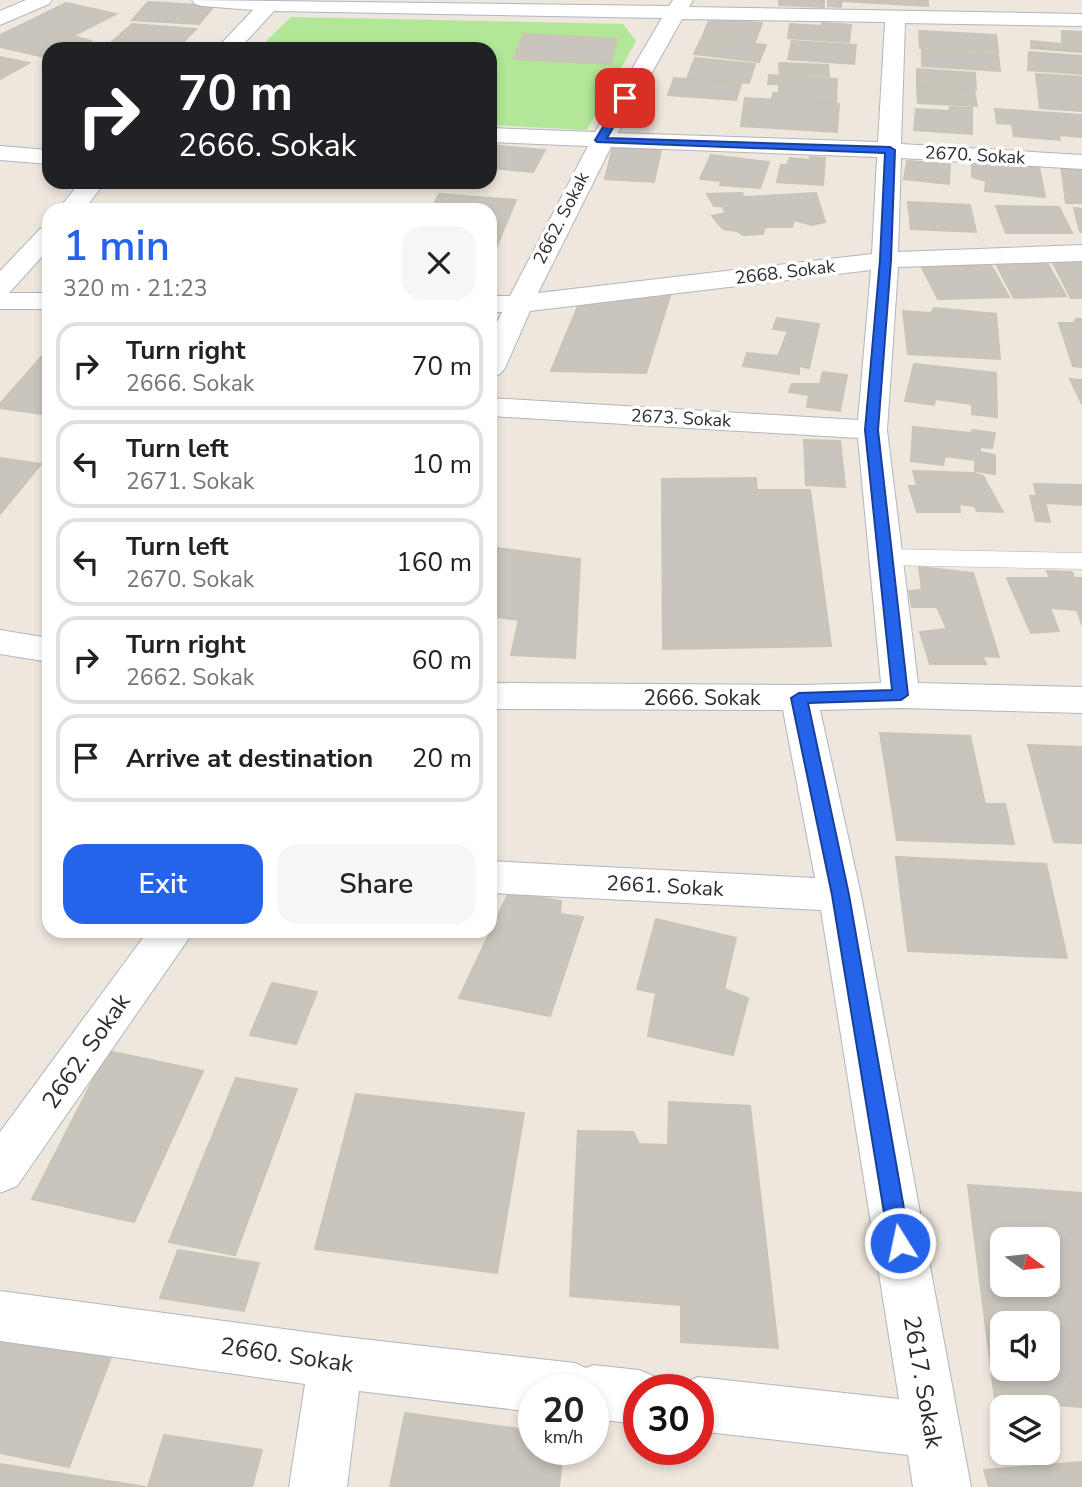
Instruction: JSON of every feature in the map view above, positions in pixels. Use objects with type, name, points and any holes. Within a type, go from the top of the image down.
[{"type":"street","points":[[0,19],[42,0]]},
{"type":"street","points":[[202,0],[269,5],[679,6],[1082,20]]},
{"type":"street","points":[[234,42],[269,5]]},
{"type":"street","name":"2662. Sokak","points":[[497,352],[600,140],[679,6]]},
{"type":"street","points":[[895,15],[885,260],[872,430],[901,695]]},
{"type":"street","name":"2670. Sokak","points":[[497,135],[890,150],[1082,162]]},
{"type":"street","points":[[0,153],[42,156]]},
{"type":"street","points":[[76,203],[88,189]]},
{"type":"street","points":[[0,287],[42,242]]},
{"type":"street","name":"2668. Sokak","points":[[497,304],[518,304],[885,260],[1082,253]]},
{"type":"street","points":[[0,301],[42,301]]},
{"type":"street","name":"2673. Sokak","points":[[497,407],[872,430]]},
{"type":"street","points":[[0,642],[42,649]]},
{"type":"street","name":"2666. Sokak","points":[[497,696],[799,698],[901,695],[1082,700]]},
{"type":"street","name":"2617. Sokak","points":[[799,698],[840,895],[942,1487]]},
{"type":"street","name":"2661. Sokak","points":[[497,877],[840,895]]},
{"type":"street","name":"2662. Sokak","points":[[9,1145],[167,938]]},
{"type":"street","name":"2660. Sokak","points":[[0,1316],[337,1362],[518,1383]]},
{"type":"street","points":[[318,1487],[337,1362]]},
{"type":"street","points":[[714,1406],[932,1430]]},
{"type":"lane","points":[[886,556],[1082,561]]},
{"type":"green space","points":[[291,17],[623,24],[636,41],[587,130],[497,125],[497,42],[265,42]]},
{"type":"building","points":[[779,0],[824,0],[824,7],[779,5]]},
{"type":"building","points":[[828,0],[928,0],[928,6],[841,1],[841,7],[828,6]]},
{"type":"building","points":[[148,2],[214,6],[199,24],[132,20]]},
{"type":"building","points":[[66,3],[116,14],[73,36],[21,25]]},
{"type":"building","points":[[710,18],[762,23],[755,42],[702,38]]},
{"type":"building","points":[[822,23],[851,25],[849,42],[788,38],[790,24],[822,26]]},
{"type":"building","points":[[132,24],[196,29],[183,42],[112,42]]},
{"type":"building","points":[[21,25],[91,41],[42,42],[42,56],[0,47],[0,35]]},
{"type":"building","points":[[919,31],[996,35],[998,52],[920,48]]},
{"type":"building","points":[[1062,31],[1082,32],[1082,52],[1031,48],[1031,41],[1062,44]]},
{"type":"building","points":[[523,34],[617,39],[611,64],[514,59]]},
{"type":"building","points":[[701,39],[766,45],[759,62],[694,54]]},
{"type":"building","points":[[792,41],[856,45],[854,64],[788,59]]},
{"type":"building","points":[[922,50],[998,54],[1000,71],[922,66]]},
{"type":"building","points":[[1029,52],[1082,56],[1082,74],[1028,70]]},
{"type":"building","points":[[0,57],[29,63],[0,79]]},
{"type":"building","points":[[695,58],[755,64],[749,83],[687,78]]},
{"type":"building","points":[[779,63],[828,65],[829,76],[780,75]]},
{"type":"building","points":[[917,69],[975,73],[976,90],[917,86]]},
{"type":"building","points":[[1036,74],[1082,77],[1082,111],[1040,108]]},
{"type":"building","points":[[769,75],[837,79],[836,103],[772,99],[773,93],[779,93],[779,84],[768,84]]},
{"type":"building","points":[[674,78],[741,84],[736,100],[668,95]]},
{"type":"building","points":[[917,87],[974,90],[977,106],[918,103]]},
{"type":"building","points":[[745,98],[839,104],[837,132],[741,126]]},
{"type":"building","points":[[950,107],[972,108],[972,134],[914,130],[916,109],[949,111]]},
{"type":"building","points":[[995,109],[1082,115],[1082,137],[1059,135],[1060,140],[1014,136],[1012,124],[997,123]]},
{"type":"building","points":[[497,146],[545,150],[533,172],[497,169]]},
{"type":"building","points":[[613,147],[661,150],[654,182],[605,179]]},
{"type":"building","points":[[711,155],[769,162],[760,188],[720,185],[721,181],[700,179]]},
{"type":"building","points":[[810,157],[825,158],[823,185],[777,182],[781,165],[787,165],[790,158],[809,160]]},
{"type":"building","points":[[907,161],[950,164],[949,184],[904,179]]},
{"type":"building","points":[[972,162],[1039,167],[1045,197],[985,191],[986,181],[972,177]]},
{"type":"building","points":[[1061,165],[1082,166],[1082,203],[1066,203]]},
{"type":"building","points":[[742,193],[744,197],[816,193],[825,222],[812,225],[794,220],[792,227],[765,227],[763,234],[743,235],[737,231],[723,229],[712,216],[726,213],[722,206],[714,206],[707,194]]},
{"type":"building","points":[[439,194],[516,200],[497,246],[497,203],[434,203]]},
{"type":"building","points":[[908,202],[970,205],[976,232],[911,229]]},
{"type":"building","points":[[996,206],[1059,207],[1072,233],[1006,233]]},
{"type":"building","points":[[1074,208],[1082,209],[1082,232],[1080,232]]},
{"type":"building","points":[[1051,259],[1082,259],[1082,298],[1071,298]]},
{"type":"building","points":[[1046,261],[1066,296],[1014,298],[995,262]]},
{"type":"building","points":[[991,265],[1009,297],[938,299],[922,268]]},
{"type":"building","points":[[621,296],[670,296],[646,373],[551,371],[581,299],[617,301]]},
{"type":"building","points":[[934,308],[996,314],[1000,359],[908,354],[903,311],[931,313]]},
{"type":"building","points":[[777,318],[819,324],[809,368],[799,366],[799,374],[743,366],[747,353],[778,356],[788,331],[773,329]]},
{"type":"building","points":[[1076,319],[1082,319],[1082,367],[1073,366],[1059,323],[1074,323]]},
{"type":"building","points":[[42,356],[42,414],[0,408],[0,404]]},
{"type":"building","points":[[914,364],[996,373],[997,417],[972,414],[972,404],[935,399],[934,405],[905,401]]},
{"type":"building","points":[[823,372],[847,375],[840,411],[807,407],[809,395],[789,392],[792,384],[820,384]]},
{"type":"building","points":[[1070,379],[1082,380],[1082,404]]},
{"type":"building","points":[[913,427],[995,433],[992,448],[980,447],[980,452],[995,455],[995,474],[975,471],[975,460],[945,456],[943,465],[911,461]]},
{"type":"building","points":[[804,440],[840,441],[845,487],[806,485]]},
{"type":"building","points":[[0,458],[41,464],[0,514]]},
{"type":"building","points":[[913,471],[974,473],[983,476],[1003,512],[977,511],[975,506],[959,504],[960,512],[917,512],[909,486],[917,486]]},
{"type":"building","points":[[756,478],[757,490],[810,490],[831,646],[663,649],[662,479]]},
{"type":"building","points":[[1034,484],[1082,485],[1082,505],[1045,503],[1050,522],[1036,521],[1030,496],[1037,496]]},
{"type":"building","points":[[497,548],[580,559],[575,658],[511,655],[519,620],[497,617]]},
{"type":"building","points":[[919,567],[973,573],[999,657],[982,656],[986,664],[930,664],[920,632],[947,629],[937,607],[912,607],[909,591],[922,590]]},
{"type":"building","points":[[1047,571],[1072,572],[1074,578],[1082,578],[1082,625],[1077,610],[1050,608],[1059,631],[1031,633],[1007,578],[1050,578]]},
{"type":"building","points":[[880,733],[970,736],[985,804],[1005,804],[1014,844],[897,840]]},
{"type":"building","points":[[1028,745],[1082,747],[1082,843],[1054,842]]},
{"type":"building","points":[[896,857],[1046,864],[1067,958],[908,951]]},
{"type":"building","points":[[509,892],[561,901],[560,914],[583,917],[550,1016],[459,998],[487,938],[497,938],[497,917]]},
{"type":"building","points":[[656,919],[736,938],[724,989],[748,998],[733,1055],[648,1036],[656,993],[637,989]]},
{"type":"building","points":[[272,983],[317,992],[296,1044],[250,1035]]},
{"type":"building","points":[[108,1051],[203,1071],[134,1222],[32,1199]]},
{"type":"building","points":[[236,1078],[297,1089],[235,1255],[169,1242]]},
{"type":"building","points":[[356,1094],[524,1113],[497,1273],[315,1249]]},
{"type":"building","points":[[669,1102],[750,1106],[778,1348],[681,1342],[681,1305],[570,1296],[578,1131],[633,1132],[639,1144],[668,1145]]},
{"type":"building","points":[[968,1185],[1082,1193],[1082,1407],[1060,1405],[1060,1395],[994,1395],[993,1381],[1060,1381],[1060,1311],[990,1311],[990,1360]]},
{"type":"building","points":[[178,1250],[259,1263],[244,1311],[160,1298]]},
{"type":"building","points":[[0,1326],[115,1347],[69,1467],[0,1453]]},
{"type":"building","points":[[405,1413],[518,1429],[518,1465],[561,1465],[559,1487],[390,1487]]},
{"type":"building","points":[[164,1435],[262,1450],[252,1487],[148,1487]]},
{"type":"building","points":[[1082,1462],[1082,1487],[989,1487],[984,1470],[1060,1465]]},
{"type":"building","points":[[0,1464],[146,1487],[0,1487]]},
{"type":"route","points":[[625,98],[600,140],[890,150],[872,430],[901,695],[799,698],[840,895],[900,1243]]}]
